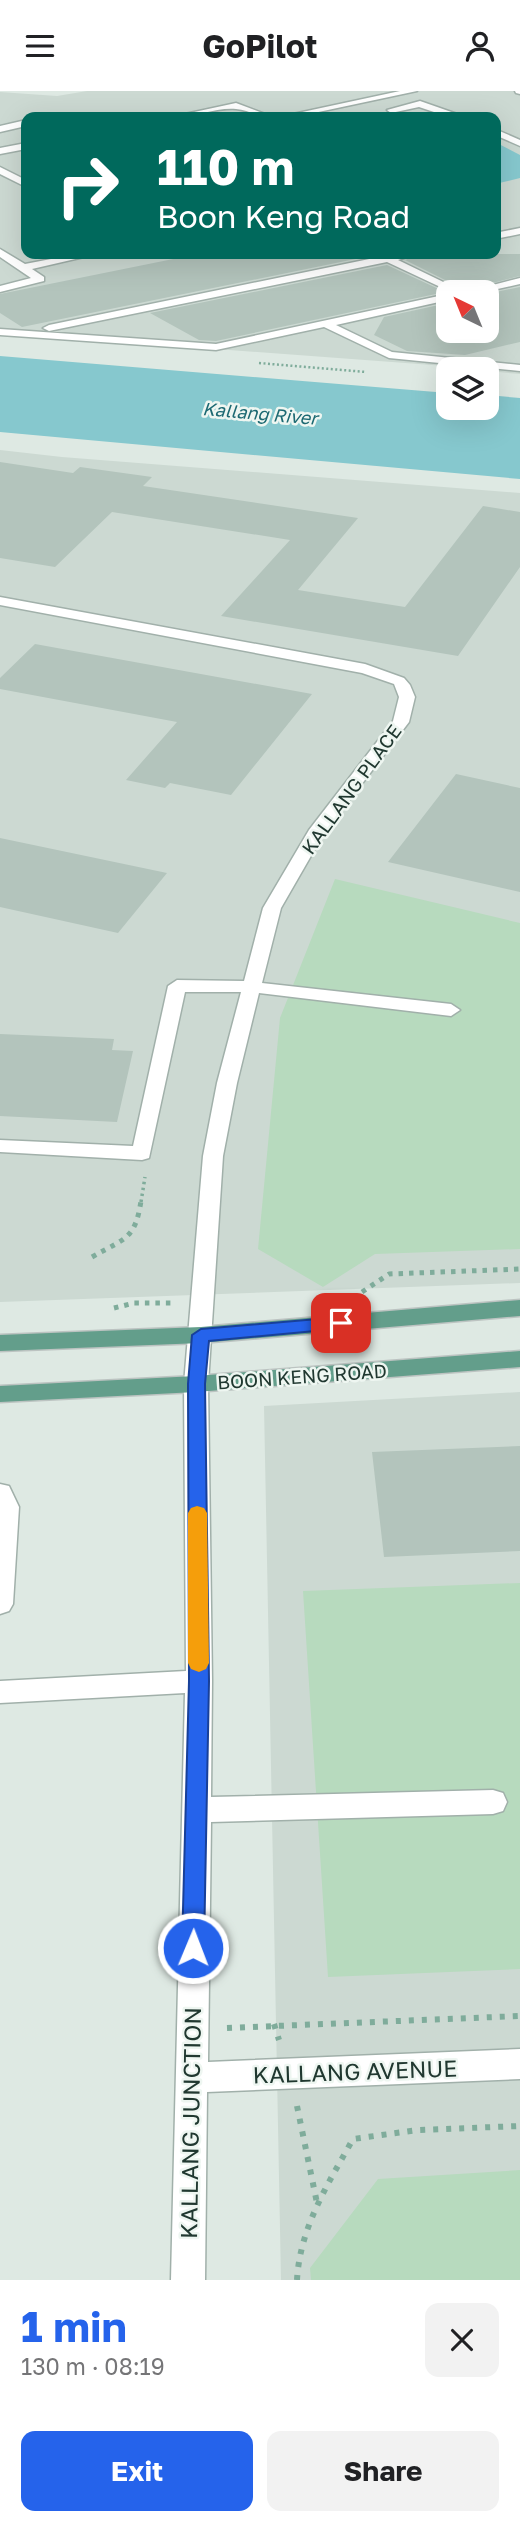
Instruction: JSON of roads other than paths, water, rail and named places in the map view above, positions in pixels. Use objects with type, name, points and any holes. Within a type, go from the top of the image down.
[{"type":"main road","points":[[0,1343],[201,1335],[520,1308]]},
{"type":"main road","name":"BOON KENG ROAD","points":[[0,1394],[196,1384],[520,1359]]},
{"type":"street","points":[[308,112],[414,91],[420,104]]},
{"type":"street","points":[[381,112],[420,104],[443,112]]},
{"type":"street","points":[[201,112],[233,106],[253,112]]},
{"type":"street","points":[[0,129],[21,124]]},
{"type":"street","points":[[501,135],[520,143]]},
{"type":"street","points":[[0,151],[21,147]]},
{"type":"street","points":[[0,170],[21,182]]},
{"type":"street","points":[[13,187],[21,186]]},
{"type":"street","points":[[501,235],[520,231]]},
{"type":"street","points":[[0,252],[25,267],[66,259]]},
{"type":"street","points":[[23,334],[368,259]]},
{"type":"street","points":[[388,259],[436,282]]},
{"type":"street","points":[[0,289],[40,280],[23,269],[25,267]]},
{"type":"street","points":[[499,286],[520,281]]},
{"type":"street","points":[[0,332],[216,347],[436,300]]},
{"type":"street","points":[[326,324],[389,355],[520,368]]},
{"type":"street","name":"KALLANG PLACE","points":[[0,601],[327,660],[383,674],[399,681],[405,688],[407,697],[401,722],[315,834],[272,908],[227,1083],[213,1156],[201,1335]]},
{"type":"street","points":[[0,1146],[142,1153],[177,986],[252,987],[451,1010]]},
{"type":"street","name":"KALLANG JUNCTION","points":[[188,2280],[199,1681],[196,1384],[201,1335]]},
{"type":"street","points":[[0,1493],[8,1507],[0,1604]]},
{"type":"street","points":[[0,1692],[199,1681]]},
{"type":"street","points":[[196,1809],[492,1802]]},
{"type":"street","name":"KALLANG AVENUE","points":[[190,2078],[520,2064]]},
{"type":"water","points":[[501,145],[520,155],[520,178],[501,183]]},
{"type":"water","name":"Kallang River","points":[[0,356],[436,392],[436,420],[499,420],[499,396],[520,398],[520,479],[0,432]]}]
